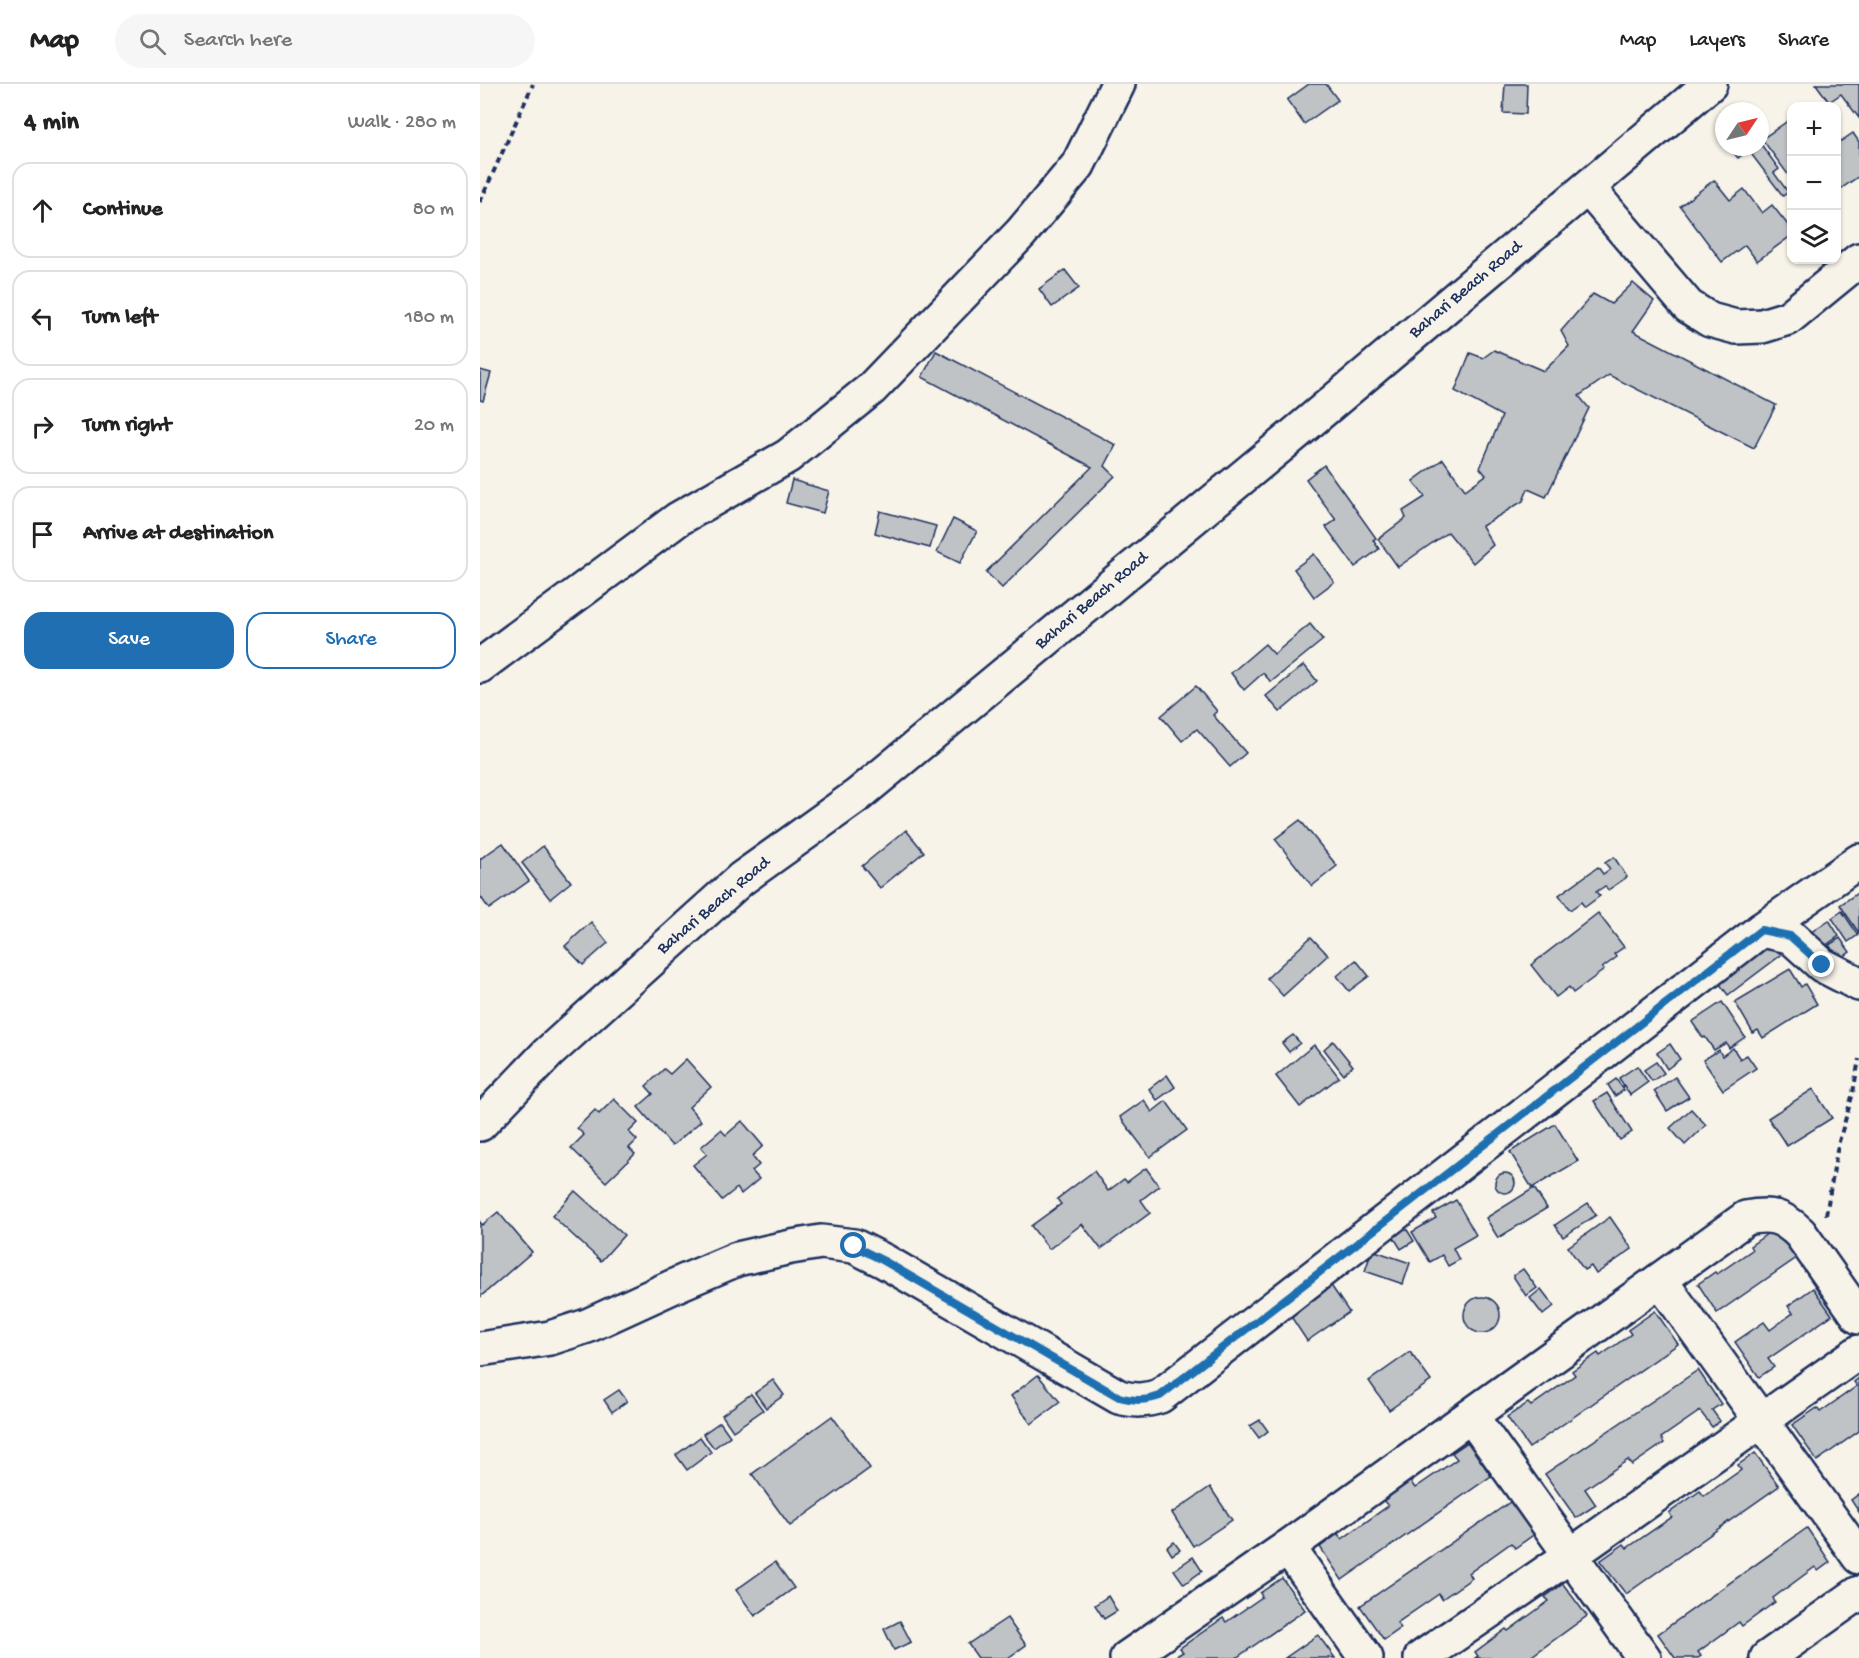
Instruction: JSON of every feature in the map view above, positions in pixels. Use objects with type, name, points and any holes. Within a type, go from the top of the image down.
[{"type":"street","points":[[480,666],[678,519],[788,456],[871,389],[1021,233],[1078,165],[1118,84]]},
{"type":"street","name":"Bahari Beach Road","points":[[480,1124],[549,1053],[741,879],[858,795],[1295,434],[1710,84]]},
{"type":"street","points":[[1588,188],[1688,306],[1710,320],[1736,327],[1762,326],[1788,318],[1859,260]]},
{"type":"street","points":[[480,1349],[550,1338],[587,1326],[737,1259],[791,1246],[821,1242],[854,1246],[884,1261],[1119,1397],[1133,1401],[1147,1401],[1170,1389],[1761,930],[1859,861]]},
{"type":"street","points":[[1761,930],[1790,936],[1822,965],[1859,984]]},
{"type":"street","points":[[1126,1658],[1288,1546],[1746,1218],[1761,1215],[1776,1216],[1789,1222],[1800,1233],[1859,1317]]},
{"type":"street","points":[[1660,1280],[1859,1557]]},
{"type":"street","points":[[1420,1658],[1859,1352]]},
{"type":"street","points":[[1471,1416],[1644,1658]]},
{"type":"street","points":[[1288,1546],[1366,1658]]},
{"type":"street","points":[[1767,1658],[1859,1593]]},
{"type":"path","points":[[480,202],[533,84]]},
{"type":"path","points":[[1814,1253],[1829,1204],[1838,1145],[1853,1093],[1859,1059]]},
{"type":"building","points":[[1309,84],[1326,84],[1338,100],[1304,124],[1287,100]]},
{"type":"building","points":[[1505,84],[1527,84],[1526,114],[1503,113]]},
{"type":"building","points":[[1816,84],[1859,84],[1859,118],[1841,94],[1829,102]]},
{"type":"building","points":[[1787,122],[1787,173],[1769,149],[1769,134]]},
{"type":"building","points":[[1853,133],[1859,142],[1859,176],[1841,189],[1841,156],[1841,141]]},
{"type":"building","points":[[1769,155],[1779,169],[1774,173],[1787,191],[1783,196],[1753,156]]},
{"type":"building","points":[[1714,180],[1730,200],[1744,189],[1762,213],[1772,205],[1787,224],[1787,239],[1757,261],[1745,245],[1722,262],[1680,206]]},
{"type":"building","points":[[1065,270],[1079,288],[1052,307],[1039,289]]},
{"type":"building","points":[[1633,283],[1654,301],[1633,331],[1776,405],[1754,448],[1609,375],[1579,396],[1589,408],[1546,497],[1528,489],[1523,501],[1482,526],[1493,545],[1473,563],[1448,532],[1398,567],[1378,539],[1406,518],[1403,511],[1425,497],[1413,481],[1443,459],[1465,490],[1486,475],[1480,468],[1502,416],[1455,391],[1470,353],[1483,358],[1494,350],[1544,371],[1569,346],[1561,331],[1593,294],[1611,304]]},
{"type":"building","points":[[936,351],[1116,445],[1105,466],[1115,476],[1002,588],[986,572],[1092,467],[922,377]]},
{"type":"building","points":[[480,370],[491,373],[483,401],[480,400]]},
{"type":"building","points":[[1324,465],[1376,538],[1373,540],[1379,549],[1355,567],[1326,527],[1336,520],[1306,479]]},
{"type":"building","points":[[792,480],[829,491],[823,513],[786,503]]},
{"type":"building","points":[[880,511],[936,526],[930,548],[875,533]]},
{"type":"building","points":[[953,519],[977,531],[960,563],[937,552]]},
{"type":"building","points":[[1314,554],[1334,582],[1314,597],[1294,569]]},
{"type":"building","points":[[1310,624],[1323,640],[1271,682],[1263,673],[1244,690],[1231,673],[1265,644],[1274,654]]},
{"type":"building","points":[[1304,665],[1317,681],[1280,712],[1266,696]]},
{"type":"building","points":[[1196,686],[1217,711],[1213,715],[1246,753],[1230,767],[1197,729],[1182,741],[1161,716]]},
{"type":"building","points":[[1300,820],[1337,866],[1312,886],[1275,839]]},
{"type":"building","points":[[906,830],[924,852],[880,888],[862,866]]},
{"type":"building","points":[[503,843],[529,881],[489,909],[480,896],[480,859]]},
{"type":"building","points":[[543,846],[571,882],[550,899],[522,863]]},
{"type":"building","points":[[1614,857],[1627,877],[1608,890],[1605,886],[1596,892],[1600,896],[1585,907],[1581,902],[1570,910],[1559,895],[1598,867],[1603,874],[1610,869],[1605,863]]},
{"type":"building","points":[[1859,892],[1859,933],[1840,905]]},
{"type":"building","points":[[1842,911],[1858,935],[1848,942],[1832,918]]},
{"type":"building","points":[[1598,913],[1624,947],[1614,954],[1617,957],[1602,968],[1604,970],[1573,993],[1569,987],[1556,997],[1531,965]]},
{"type":"building","points":[[1829,920],[1839,936],[1815,953],[1804,937]]},
{"type":"building","points":[[591,922],[608,943],[583,965],[565,946]]},
{"type":"building","points":[[1311,937],[1328,955],[1283,996],[1267,978]]},
{"type":"building","points":[[1840,938],[1850,952],[1839,960],[1829,945]]},
{"type":"building","points":[[1769,939],[1781,955],[1728,995],[1716,979]]},
{"type":"building","points":[[1356,960],[1369,976],[1349,991],[1337,976]]},
{"type":"building","points":[[1790,969],[1801,987],[1805,984],[1817,1004],[1763,1038],[1758,1030],[1753,1033],[1735,1002]]},
{"type":"building","points":[[1722,1002],[1745,1037],[1729,1048],[1726,1043],[1714,1050],[1692,1022]]},
{"type":"building","points":[[1293,1035],[1300,1043],[1289,1052],[1282,1043]]},
{"type":"building","points":[[1333,1041],[1353,1066],[1343,1074],[1324,1049]]},
{"type":"building","points":[[1670,1044],[1680,1059],[1667,1069],[1657,1053]]},
{"type":"building","points":[[1314,1045],[1339,1077],[1300,1107],[1276,1076]]},
{"type":"building","points":[[1733,1048],[1740,1059],[1747,1055],[1756,1068],[1723,1090],[1703,1060],[1719,1050],[1722,1056]]},
{"type":"building","points":[[686,1059],[711,1087],[689,1107],[701,1121],[672,1146],[638,1107],[653,1094],[646,1086],[664,1069],[670,1074]]},
{"type":"building","points":[[1656,1062],[1664,1073],[1652,1081],[1644,1070]]},
{"type":"building","points":[[1637,1066],[1648,1082],[1630,1095],[1619,1078]]},
{"type":"building","points":[[1167,1075],[1175,1087],[1157,1100],[1149,1089]]},
{"type":"building","points":[[1675,1077],[1689,1097],[1667,1111],[1654,1091]]},
{"type":"building","points":[[1616,1079],[1624,1090],[1615,1096],[1608,1085]]},
{"type":"building","points":[[1813,1089],[1832,1118],[1787,1146],[1768,1118]]},
{"type":"building","points":[[1607,1093],[1632,1132],[1620,1140],[1594,1101]]},
{"type":"building","points":[[614,1099],[638,1123],[629,1132],[637,1140],[629,1148],[635,1154],[606,1182],[571,1148],[584,1135],[577,1128],[595,1110],[599,1114]]},
{"type":"building","points":[[1144,1100],[1152,1112],[1166,1101],[1187,1130],[1150,1157],[1120,1117]]},
{"type":"building","points":[[1691,1109],[1706,1125],[1685,1145],[1670,1128]]},
{"type":"building","points":[[742,1121],[763,1146],[752,1156],[759,1165],[752,1171],[759,1179],[741,1194],[737,1188],[722,1200],[693,1165],[707,1154],[701,1147],[721,1130],[726,1135]]},
{"type":"building","points":[[1555,1124],[1578,1161],[1532,1188],[1510,1152]]},
{"type":"building","points":[[1146,1168],[1159,1186],[1141,1200],[1150,1213],[1101,1249],[1082,1224],[1049,1249],[1031,1226],[1061,1204],[1057,1199],[1094,1171],[1108,1191],[1124,1179],[1127,1182]]},
{"type":"building","points":[[1505,1173],[1512,1176],[1515,1183],[1512,1190],[1505,1193],[1498,1190],[1495,1183],[1498,1176]]},
{"type":"building","points":[[1534,1188],[1547,1208],[1498,1238],[1486,1218]]},
{"type":"building","points":[[575,1191],[624,1235],[601,1261],[552,1216]]},
{"type":"building","points":[[1456,1200],[1476,1235],[1453,1248],[1459,1260],[1448,1266],[1442,1255],[1430,1262],[1412,1232],[1436,1218],[1433,1213]]},
{"type":"building","points":[[1588,1203],[1596,1215],[1563,1237],[1555,1225]]},
{"type":"building","points":[[498,1212],[532,1252],[480,1297],[480,1222],[482,1225]]},
{"type":"building","points":[[1610,1217],[1632,1249],[1596,1274],[1591,1266],[1584,1270],[1568,1247]]},
{"type":"building","points":[[1404,1225],[1414,1241],[1401,1249],[1391,1233]]},
{"type":"building","points":[[1777,1227],[1798,1257],[1717,1313],[1698,1284],[1752,1250],[1750,1246]]},
{"type":"building","points":[[1372,1250],[1410,1263],[1403,1284],[1365,1271]]},
{"type":"building","points":[[1523,1269],[1537,1288],[1526,1296],[1513,1276]]},
{"type":"building","points":[[1330,1284],[1349,1312],[1307,1341],[1288,1312]]},
{"type":"building","points":[[1813,1288],[1832,1315],[1768,1359],[1774,1367],[1759,1377],[1735,1342],[1764,1322],[1770,1330],[1793,1313],[1788,1306]]},
{"type":"building","points":[[1541,1289],[1554,1306],[1543,1315],[1530,1298]]},
{"type":"building","points":[[1482,1297],[1495,1302],[1500,1315],[1495,1328],[1482,1333],[1469,1328],[1464,1315],[1469,1302]]},
{"type":"building","points":[[1655,1311],[1678,1344],[1529,1448],[1507,1417],[1528,1403],[1531,1406],[1575,1375],[1572,1371],[1598,1353],[1600,1356],[1631,1334],[1628,1330]]},
{"type":"building","points":[[1410,1352],[1431,1381],[1389,1410],[1369,1381]]},
{"type":"building","points":[[1698,1370],[1721,1404],[1712,1410],[1720,1421],[1712,1427],[1700,1411],[1661,1438],[1664,1443],[1632,1465],[1628,1460],[1585,1489],[1596,1505],[1576,1518],[1545,1474]]},
{"type":"building","points":[[1038,1375],[1060,1402],[1031,1424],[1011,1396]]},
{"type":"building","points":[[1859,1378],[1859,1431],[1817,1461],[1792,1425],[1817,1408],[1820,1412],[1857,1386],[1854,1382]]},
{"type":"building","points":[[773,1380],[784,1395],[766,1408],[755,1393]]},
{"type":"building","points":[[619,1390],[627,1401],[612,1412],[604,1400]]},
{"type":"building","points":[[751,1394],[763,1410],[733,1431],[722,1415]]},
{"type":"building","points":[[832,1416],[870,1468],[790,1526],[752,1474]]},
{"type":"building","points":[[1260,1420],[1268,1431],[1259,1438],[1250,1426]]},
{"type":"building","points":[[720,1422],[730,1436],[714,1448],[703,1434]]},
{"type":"building","points":[[700,1437],[711,1452],[687,1470],[676,1455]]},
{"type":"building","points":[[1468,1442],[1491,1476],[1342,1580],[1320,1547],[1338,1534],[1342,1539],[1388,1506],[1383,1500],[1410,1481],[1415,1488],[1457,1459],[1452,1453]]},
{"type":"building","points":[[1755,1453],[1779,1486],[1626,1594],[1600,1561],[1624,1544],[1627,1548],[1672,1517],[1669,1513],[1700,1491],[1704,1496],[1741,1470],[1738,1465]]},
{"type":"building","points":[[1210,1487],[1232,1520],[1193,1546],[1172,1513]]},
{"type":"building","points":[[1859,1494],[1859,1512],[1851,1500]]},
{"type":"building","points":[[1513,1500],[1536,1533],[1515,1548],[1511,1543],[1469,1573],[1472,1578],[1442,1599],[1439,1594],[1397,1623],[1401,1628],[1384,1640],[1360,1606]]},
{"type":"building","points":[[1807,1528],[1830,1562],[1818,1571],[1815,1567],[1773,1598],[1775,1602],[1742,1626],[1739,1622],[1698,1652],[1701,1656],[1698,1658],[1675,1658],[1658,1634]]},
{"type":"building","points":[[1174,1542],[1180,1550],[1172,1555],[1167,1547]]},
{"type":"building","points":[[1193,1557],[1202,1571],[1184,1584],[1174,1570]]},
{"type":"building","points":[[775,1562],[794,1588],[755,1616],[736,1590]]},
{"type":"building","points":[[1282,1578],[1305,1610],[1236,1658],[1173,1658],[1183,1652],[1180,1648],[1223,1618],[1226,1622],[1262,1597],[1260,1593]]},
{"type":"building","points":[[1563,1584],[1587,1616],[1529,1658],[1475,1658],[1478,1656],[1475,1652],[1549,1601],[1545,1597]]},
{"type":"building","points":[[1108,1596],[1117,1611],[1104,1619],[1095,1605]]},
{"type":"building","points":[[1007,1618],[1026,1645],[1008,1658],[978,1658],[968,1644]]},
{"type":"building","points":[[900,1621],[911,1642],[894,1650],[884,1629]]},
{"type":"building","points":[[1318,1635],[1335,1658],[1285,1658]]},
{"type":"route","points":[[854,1246],[884,1261],[1119,1397],[1133,1401],[1147,1401],[1160,1396],[1761,930],[1790,936],[1822,965]]}]
